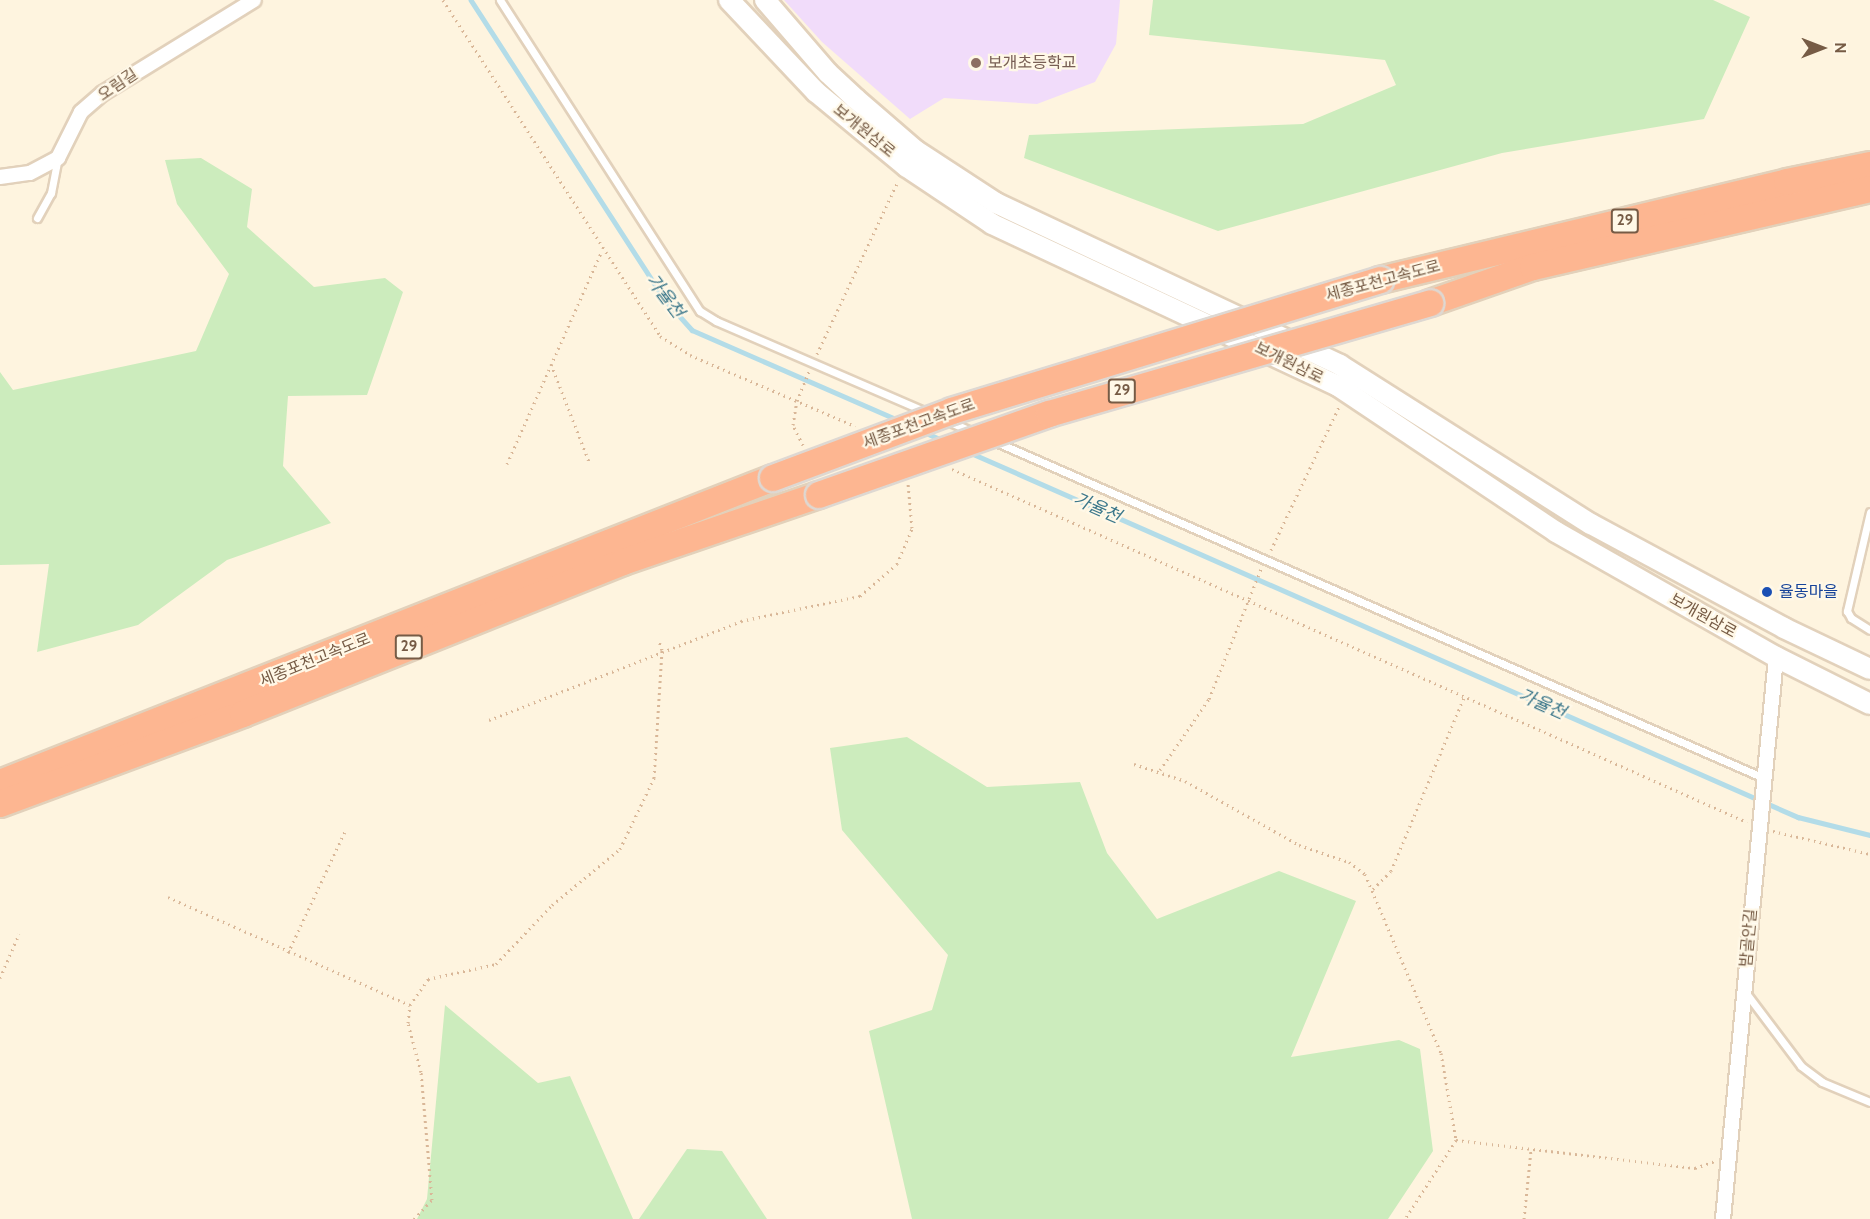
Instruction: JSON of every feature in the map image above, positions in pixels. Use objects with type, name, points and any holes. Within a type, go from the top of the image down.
[{"type":"highway","name":"세종포천고속도로","points":[[0,783],[773,478],[952,411],[1380,280],[1870,165]]},
{"type":"highway","name":"세종포천고속도로","points":[[0,804],[243,714],[623,562],[1049,414],[1430,303],[1533,267],[1870,189]]},
{"type":"main road","name":"보개원삼로","points":[[729,0],[816,92],[907,167],[992,224],[1032,245],[1176,308],[1346,392],[1556,532],[1776,657],[1870,704]]},
{"type":"main road","name":"보개원삼로","points":[[765,0],[828,73],[856,99],[915,150],[996,203],[1340,365],[1591,524],[1784,628],[1870,669]]},
{"type":"street","name":"오림길","points":[[58,158],[81,112],[103,93],[254,0]]},
{"type":"street","points":[[0,177],[30,173],[58,158]]},
{"type":"street","name":"밤골안길","points":[[1723,1219],[1776,657]]},
{"type":"lane","points":[[500,0],[700,311],[1264,563],[1764,781]]},
{"type":"lane","points":[[37,218],[51,193],[58,158]]},
{"type":"lane","points":[[1870,512],[1847,611],[1851,618],[1870,630]]},
{"type":"lane","points":[[1744,991],[1801,1066],[1822,1082],[1870,1102]]},
{"type":"path","points":[[443,0],[602,251],[660,336],[690,355],[859,428]]},
{"type":"path","points":[[811,447],[801,445],[793,425],[797,400],[883,208],[907,167]]},
{"type":"path","points":[[507,464],[602,251]]},
{"type":"path","points":[[551,364],[590,464]]},
{"type":"path","points":[[1160,770],[1209,699],[1251,592],[1346,392]]},
{"type":"path","points":[[944,465],[1464,697],[1759,821],[1870,854]]},
{"type":"path","points":[[489,720],[662,650],[741,621],[860,596],[897,564],[912,528],[911,487],[906,479]]},
{"type":"path","points":[[414,1219],[432,1200],[421,1072],[408,1023],[410,1005],[428,979],[496,964],[552,905],[620,849],[654,778],[662,650],[658,641]]},
{"type":"path","points":[[1373,889],[1391,871],[1464,697]]},
{"type":"path","points":[[1134,764],[1160,770],[1299,845],[1349,862],[1365,874],[1442,1053],[1456,1140],[1405,1219]]},
{"type":"path","points":[[288,953],[346,829]]},
{"type":"path","points":[[168,897],[288,953],[410,1005]]},
{"type":"path","points":[[0,978],[18,934]]},
{"type":"path","points":[[1456,1140],[1695,1168],[1729,1156]]},
{"type":"path","points":[[1524,1219],[1531,1149]]},
{"type":"shaded area","name":"보개초등학교","points":[[784,0],[1120,0],[1116,44],[1095,82],[1037,104],[944,98],[910,119],[822,42]]},
{"type":"green space","points":[[1153,0],[1713,0],[1750,17],[1704,119],[1502,153],[1218,231],[1024,158],[1029,135],[1303,124],[1396,85],[1385,60],[1149,35]]},
{"type":"green space","points":[[201,158],[252,189],[247,227],[314,287],[385,278],[403,292],[367,395],[288,396],[283,466],[331,523],[227,560],[138,625],[37,652],[49,564],[0,565],[0,372],[13,390],[196,351],[229,274],[177,204],[165,160]]},
{"type":"green space","points":[[907,737],[987,787],[1080,782],[1107,853],[1157,919],[1279,871],[1356,901],[1291,1057],[1399,1040],[1420,1049],[1433,1151],[1388,1219],[912,1219],[869,1031],[932,1010],[948,955],[842,830],[830,748]]},
{"type":"green space","points":[[445,1005],[538,1083],[570,1076],[633,1219],[417,1219],[427,1199]]},
{"type":"green space","points":[[687,1149],[722,1151],[767,1219],[639,1219]]},
{"type":"waterway","name":"가율천","points":[[471,0],[666,301],[692,330],[900,421]]},
{"type":"waterway","name":"가율천","points":[[924,432],[944,441]]},
{"type":"waterway","name":"가율천","points":[[971,453],[1798,817],[1870,835]]},
{"type":"place","name":"보개초등학교","points":[[976,63]]},
{"type":"place","name":"율동마을","points":[[1767,592]]}]
